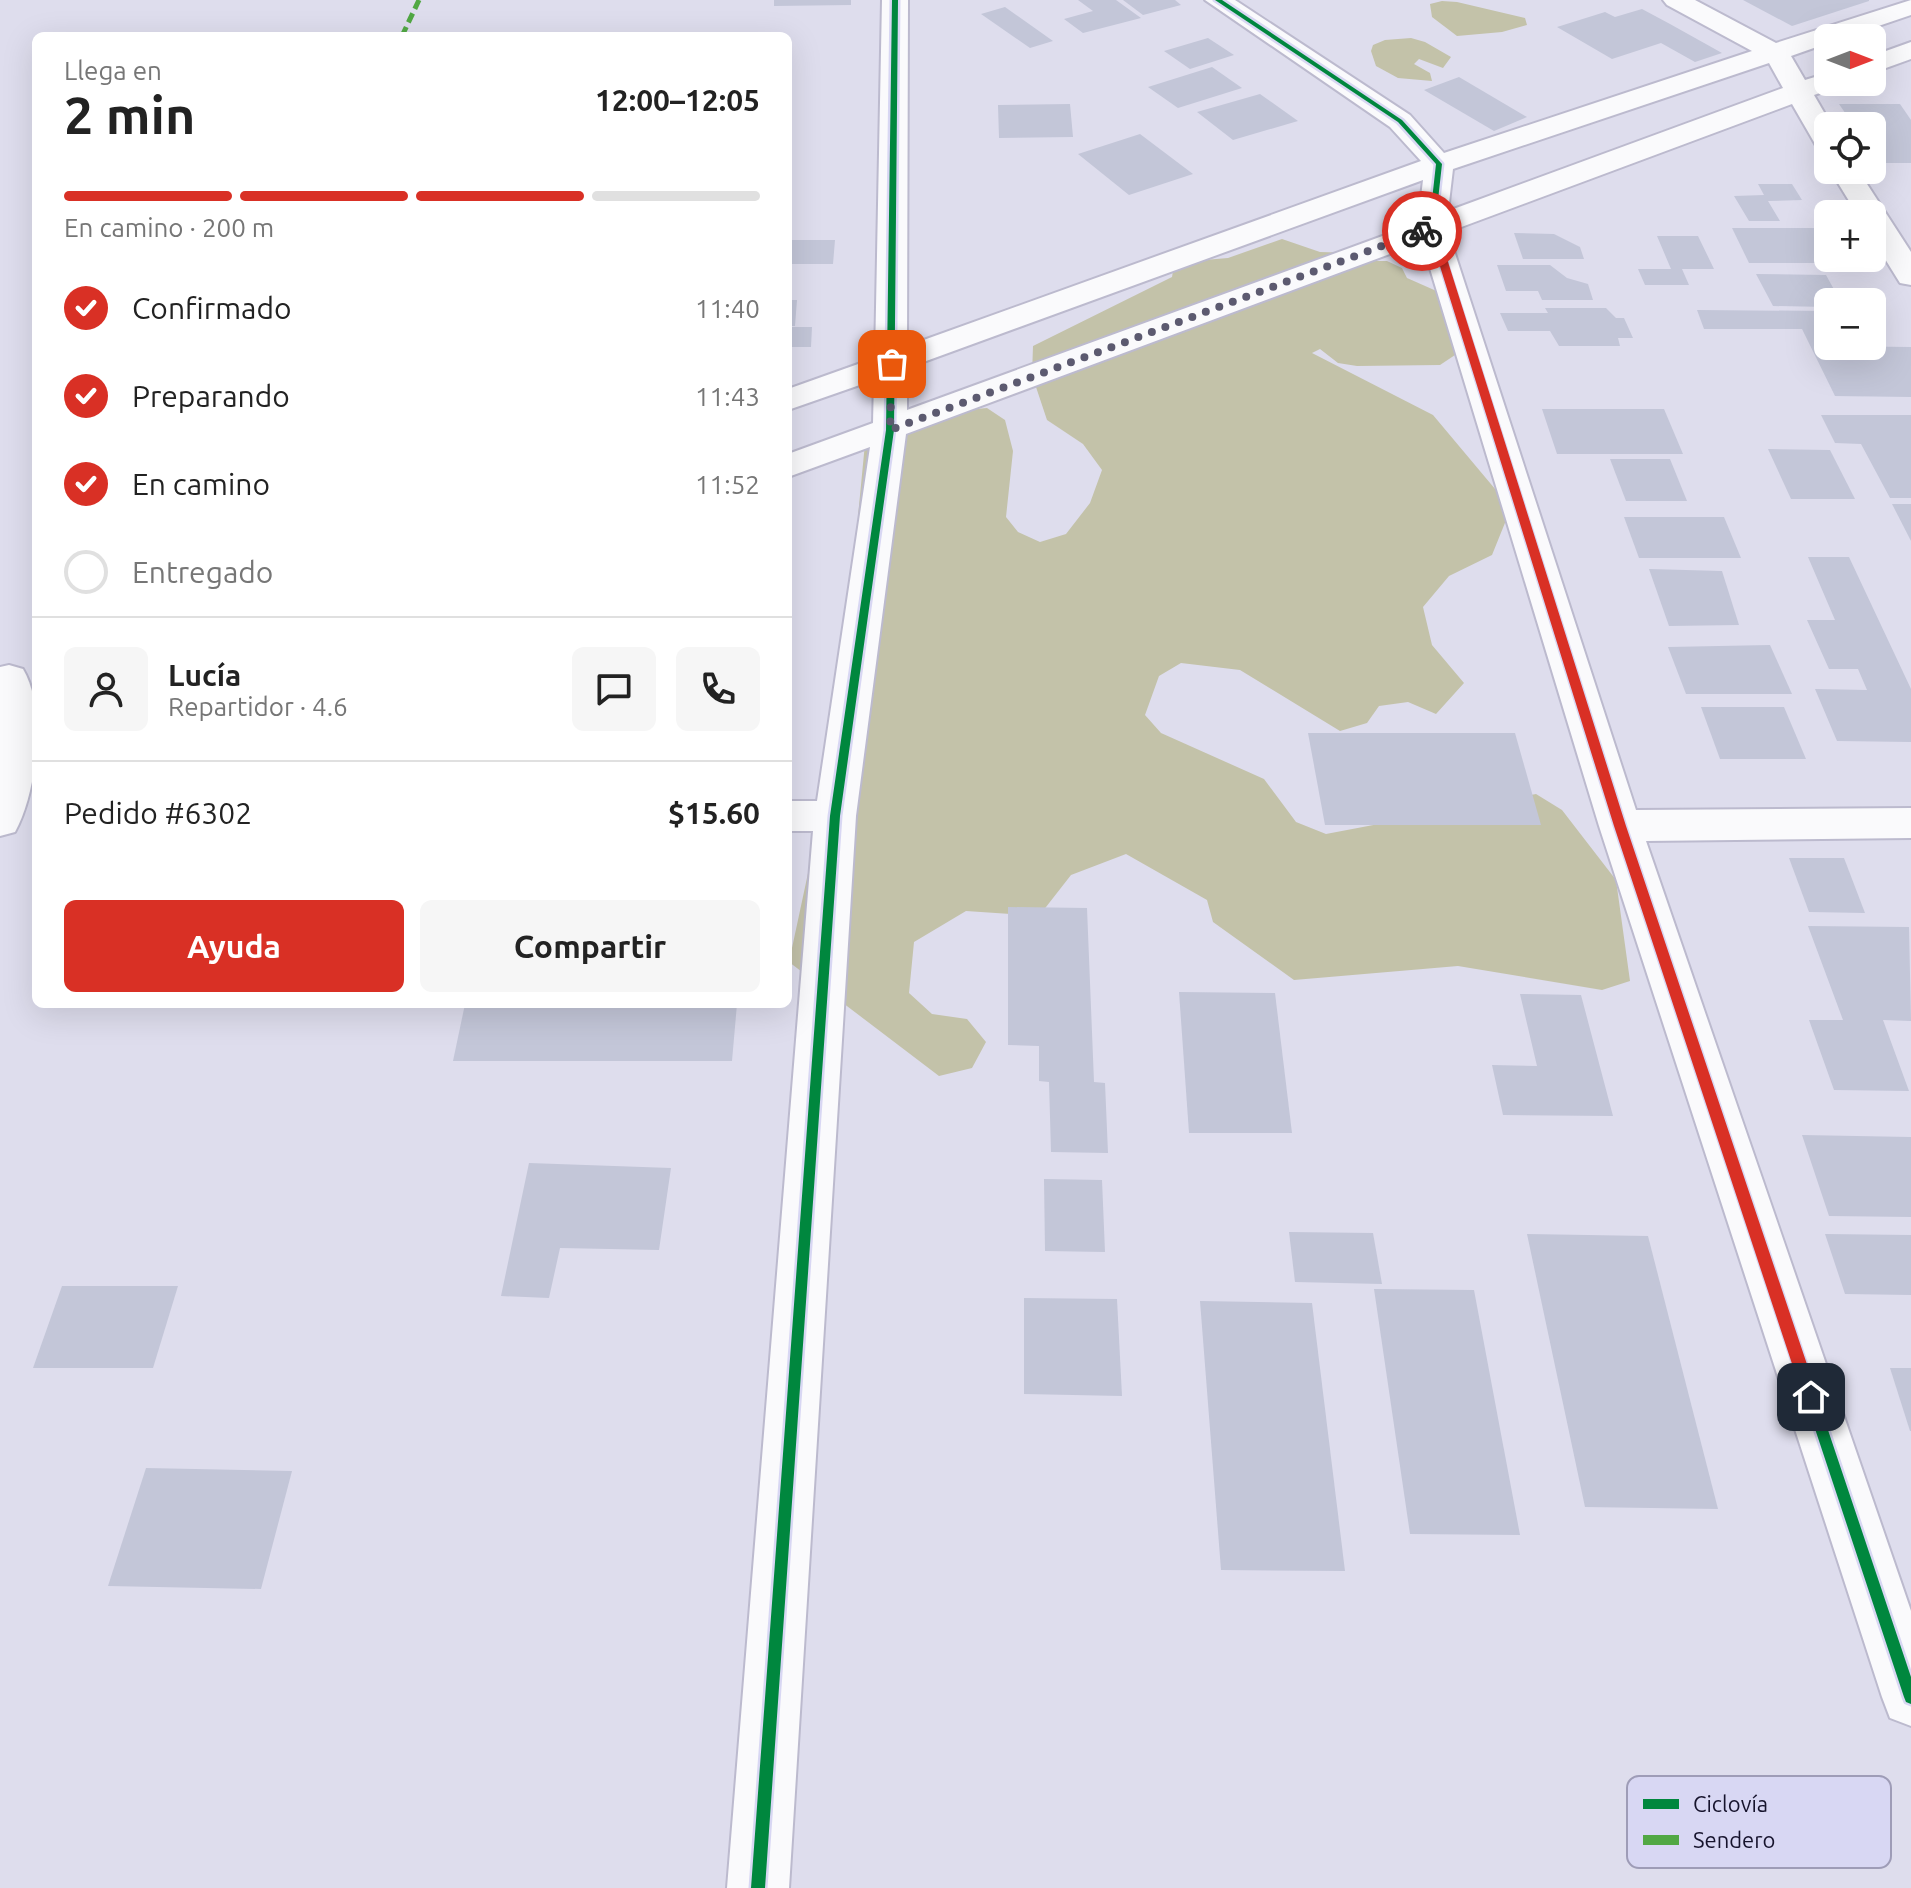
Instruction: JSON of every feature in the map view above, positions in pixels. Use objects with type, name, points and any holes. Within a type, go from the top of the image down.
[{"type":"street","points":[[758,1888],[835,816],[890,430],[895,0]]},
{"type":"street","points":[[1218,0],[1400,121],[1439,164],[1432,227],[1620,826],[1911,1697]]},
{"type":"street","points":[[1676,0],[1777,54],[1814,120]]},
{"type":"street","points":[[792,399],[1439,164],[1911,7]]},
{"type":"street","points":[[1886,60],[1911,50]]},
{"type":"street","points":[[792,465],[1814,86]]},
{"type":"street","points":[[1856,184],[1869,200]]},
{"type":"street","points":[[1886,227],[1911,276]]},
{"type":"street","points":[[13,815],[19,739],[15,676]]},
{"type":"street","points":[[792,816],[835,816]]},
{"type":"street","points":[[1620,826],[1911,823]]},
{"type":"green space","points":[[1442,1],[1525,18],[1527,25],[1502,32],[1457,36],[1432,17],[1430,4]]},
{"type":"green space","points":[[1411,38],[1451,57],[1443,68],[1419,59],[1414,64],[1430,73],[1432,81],[1398,78],[1376,66],[1371,51],[1373,45],[1385,40]]},
{"type":"green space","points":[[1282,239],[1320,252],[1354,253],[1367,261],[1387,261],[1402,268],[1407,278],[1441,293],[1461,351],[1440,365],[1357,366],[1338,363],[1320,349],[1312,353],[1433,415],[1511,508],[1492,555],[1449,576],[1423,607],[1432,645],[1464,683],[1436,714],[1408,702],[1379,706],[1367,723],[1340,731],[1240,670],[1181,663],[1159,676],[1145,715],[1161,733],[1264,779],[1296,822],[1326,834],[1536,794],[1562,810],[1616,880],[1630,981],[1602,990],[1458,966],[1294,980],[1213,922],[1207,900],[1126,854],[1071,875],[1039,916],[966,911],[914,942],[909,993],[932,1014],[967,1019],[986,1042],[972,1068],[939,1076],[792,964],[792,948],[872,574],[858,516],[866,433],[911,415],[987,408],[1005,420],[1013,451],[1006,517],[1018,532],[1040,542],[1066,534],[1090,503],[1102,470],[1083,444],[1047,420],[1032,375],[1033,346],[1172,277],[1181,262],[1228,258]]},
{"type":"building","points":[[774,0],[851,0],[851,5],[774,6]]},
{"type":"building","points":[[1078,0],[1116,0],[1141,18],[1083,33],[1064,19],[1093,11]]},
{"type":"building","points":[[1123,0],[1175,0],[1181,5],[1143,15]]},
{"type":"building","points":[[1743,0],[1869,0],[1869,1],[1792,26]]},
{"type":"building","points":[[1005,7],[1053,41],[1030,48],[981,14]]},
{"type":"building","points":[[1642,9],[1722,53],[1695,62],[1661,43],[1612,59],[1557,27],[1605,12],[1615,17]]},
{"type":"building","points":[[1208,38],[1234,55],[1190,69],[1164,51]]},
{"type":"building","points":[[1212,67],[1242,88],[1178,108],[1148,87]]},
{"type":"building","points":[[1459,77],[1527,117],[1494,131],[1424,90]]},
{"type":"building","points":[[1260,94],[1298,121],[1233,140],[1197,112]]},
{"type":"building","points":[[1070,104],[1073,137],[999,138],[998,105]]},
{"type":"building","points":[[1839,104],[1900,104],[1911,120],[1911,163],[1886,163],[1886,112],[1844,112]]},
{"type":"building","points":[[1140,134],[1193,174],[1129,195],[1078,154]]},
{"type":"building","points":[[1758,184],[1792,184],[1802,200],[1768,201],[1780,221],[1749,221],[1734,196],[1764,195]]},
{"type":"building","points":[[1732,228],[1814,228],[1814,263],[1749,263]]},
{"type":"building","points":[[1514,233],[1554,234],[1580,247],[1584,259],[1523,259]]},
{"type":"building","points":[[1657,236],[1698,236],[1714,269],[1682,269],[1689,285],[1645,285],[1638,269],[1671,269]]},
{"type":"building","points":[[792,240],[835,240],[833,264],[792,264]]},
{"type":"building","points":[[1497,265],[1550,265],[1567,278],[1588,284],[1593,300],[1542,300],[1538,291],[1506,291]]},
{"type":"building","points":[[1756,274],[1826,275],[1833,288],[1814,288],[1814,307],[1773,306]]},
{"type":"building","points":[[792,300],[797,300],[795,326],[792,326]]},
{"type":"building","points":[[1545,308],[1606,308],[1616,318],[1624,318],[1633,338],[1618,338],[1620,346],[1559,346],[1550,331],[1508,331],[1500,313],[1548,313]]},
{"type":"building","points":[[1697,310],[1814,311],[1814,353],[1802,329],[1704,329]]},
{"type":"building","points":[[792,327],[812,327],[811,347],[792,347]]},
{"type":"building","points":[[1886,347],[1911,347],[1911,397],[1835,396],[1817,360],[1886,360]]},
{"type":"building","points":[[1542,409],[1664,409],[1683,454],[1557,454]]},
{"type":"building","points":[[1821,415],[1911,415],[1911,498],[1890,498],[1861,444],[1835,443]]},
{"type":"building","points":[[1768,449],[1830,450],[1855,499],[1791,499]]},
{"type":"building","points":[[1610,459],[1670,459],[1687,501],[1626,501]]},
{"type":"building","points":[[1892,504],[1911,504],[1911,541]]},
{"type":"building","points":[[1624,517],[1724,517],[1741,558],[1639,558]]},
{"type":"building","points":[[1808,557],[1849,557],[1911,689],[1911,742],[1837,741],[1815,689],[1867,690],[1858,669],[1829,669],[1807,620],[1835,620]]},
{"type":"building","points":[[1649,569],[1722,571],[1739,625],[1669,626]]},
{"type":"building","points":[[1770,645],[1792,694],[1686,694],[1668,647]]},
{"type":"building","points":[[1701,707],[1784,707],[1806,759],[1720,759]]},
{"type":"building","points":[[1308,733],[1515,733],[1541,825],[1325,825]]},
{"type":"building","points":[[1789,858],[1844,858],[1865,913],[1809,912]]},
{"type":"building","points":[[1008,907],[1087,908],[1094,1082],[1105,1083],[1108,1153],[1051,1152],[1049,1082],[1039,1081],[1039,1046],[1008,1045]]},
{"type":"building","points":[[1808,926],[1909,927],[1911,1021],[1883,1020],[1909,1091],[1834,1090],[1809,1020],[1843,1020]]},
{"type":"building","points":[[1179,992],[1275,993],[1292,1133],[1189,1133]]},
{"type":"building","points":[[1520,994],[1581,995],[1613,1116],[1503,1115],[1492,1065],[1537,1066]]},
{"type":"building","points":[[464,1008],[737,1008],[732,1061],[453,1061]]},
{"type":"building","points":[[1802,1135],[1911,1137],[1911,1217],[1829,1216]]},
{"type":"building","points":[[529,1163],[671,1168],[659,1250],[560,1248],[549,1298],[501,1296]]},
{"type":"building","points":[[1044,1179],[1102,1180],[1105,1252],[1045,1251]]},
{"type":"building","points":[[1289,1232],[1373,1233],[1382,1284],[1295,1282]]},
{"type":"building","points":[[1527,1234],[1648,1236],[1718,1509],[1585,1507]]},
{"type":"building","points":[[1825,1234],[1911,1235],[1911,1295],[1845,1294]]},
{"type":"building","points":[[62,1286],[178,1286],[153,1368],[33,1368]]},
{"type":"building","points":[[1374,1289],[1474,1290],[1520,1535],[1410,1534]]},
{"type":"building","points":[[1024,1298],[1117,1299],[1122,1396],[1024,1394]]},
{"type":"building","points":[[1200,1301],[1312,1303],[1345,1571],[1221,1570]]},
{"type":"building","points":[[1890,1368],[1911,1368],[1911,1431],[1910,1431]]},
{"type":"building","points":[[146,1468],[292,1471],[261,1589],[108,1586]]},
{"type":"marked path","points":[[404,32],[419,0]]},
{"type":"cycle path","points":[[758,1888],[835,816],[890,430],[895,0]]},
{"type":"cycle path","points":[[1218,0],[1400,121],[1439,164],[1432,227],[1620,826],[1911,1697]]},
{"type":"way so far","points":[[892,364],[890,430],[1422,231]]},
{"type":"route","points":[[1422,231],[1432,227],[1620,826],[1811,1397]]}]
